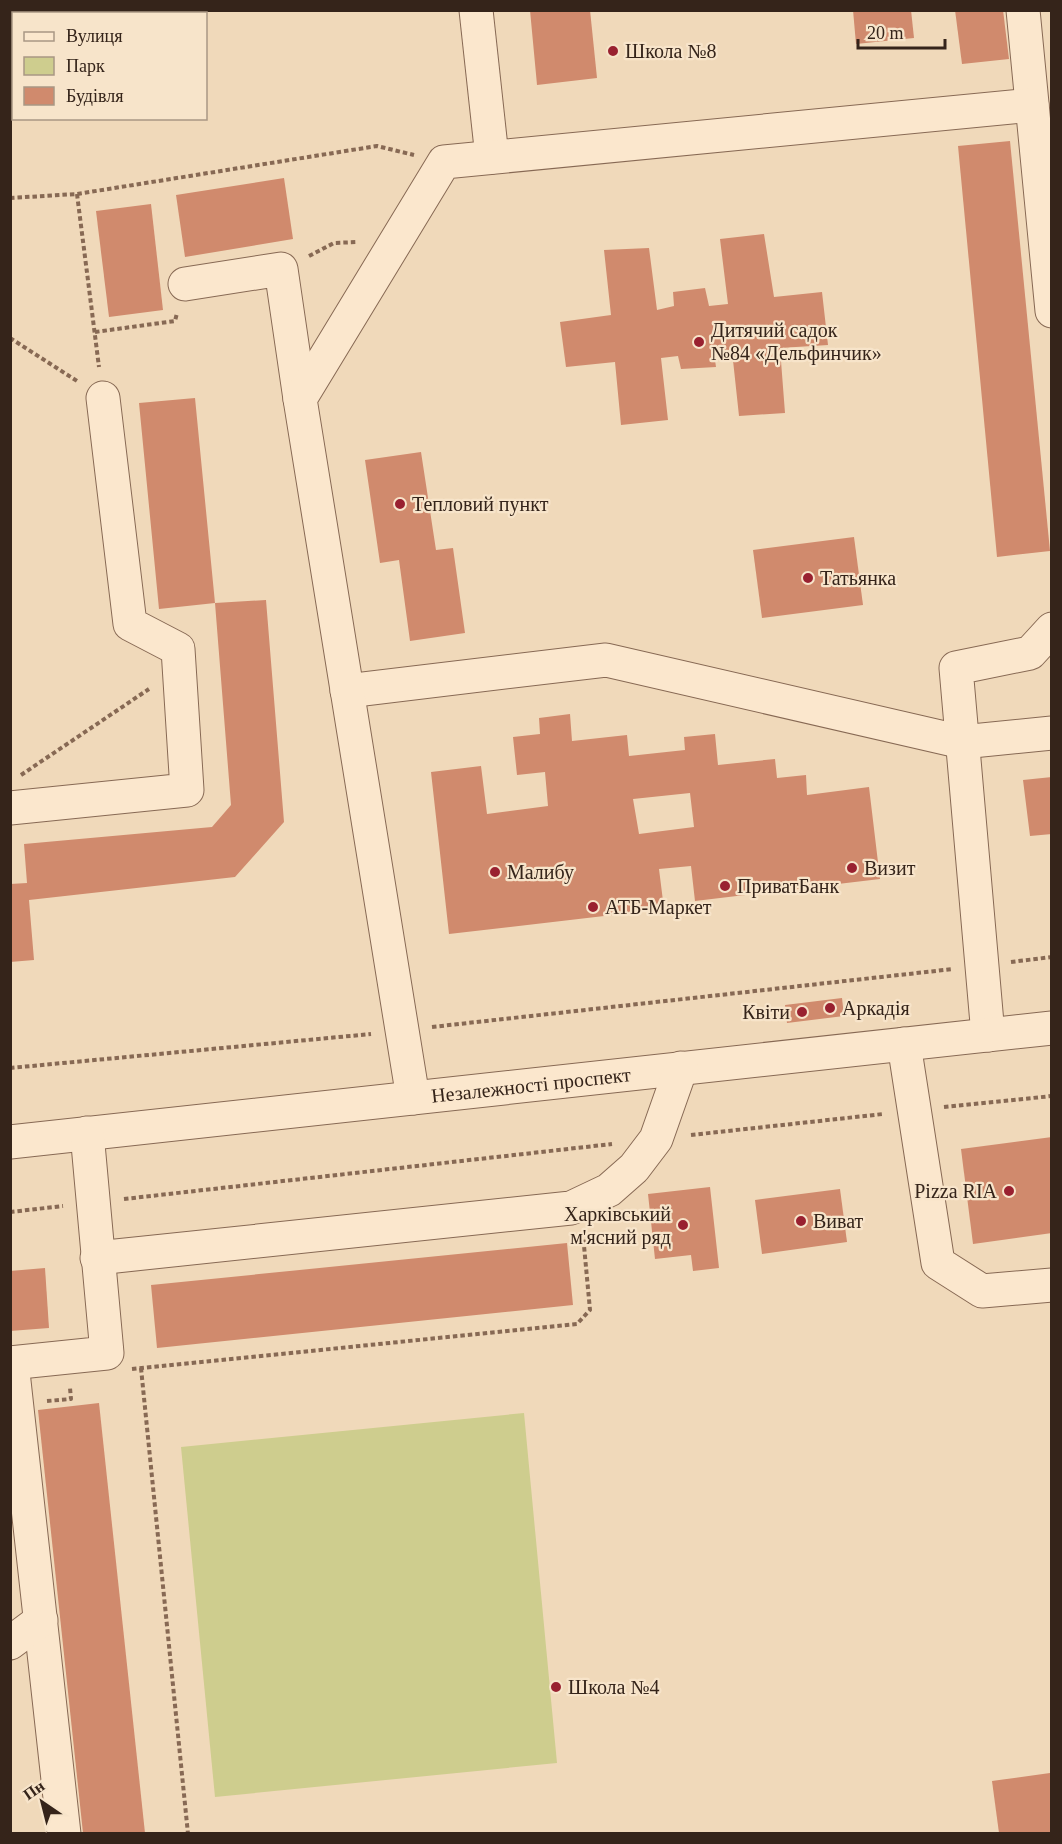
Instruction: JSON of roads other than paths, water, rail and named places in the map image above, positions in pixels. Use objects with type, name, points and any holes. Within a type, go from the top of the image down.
[{"type":"street","points":[[476,10],[492,157]]},
{"type":"street","points":[[1023,10],[1052,311]]},
{"type":"street","points":[[300,399],[444,162],[1032,105]]},
{"type":"street","points":[[185,284],[281,270],[413,1098]]},
{"type":"street","points":[[10,808],[187,790],[178,649],[130,624],[103,398]]},
{"type":"street","points":[[988,1035],[956,668],[1030,653],[1052,629]]},
{"type":"street","points":[[347,691],[606,660],[962,742],[1052,733]]},
{"type":"street","name":"Незалежності проспект","points":[[10,1142],[1052,1028]]},
{"type":"street","points":[[904,1044],[938,1263],[982,1291],[1052,1285]]},
{"type":"street","points":[[97,1258],[571,1208],[609,1190],[634,1168],[656,1139],[681,1068]]},
{"type":"street","points":[[64,1833],[11,1363],[107,1353],[87,1133]]},
{"type":"street","points":[[10,1643],[41,1620]]},
{"type":"place","name":"Школа №8","points":[[613,51]]},
{"type":"place","name":"Дитячий садок №84 «Дельфинчик»","points":[[699,342]]},
{"type":"place","name":"Тепловий пункт","points":[[400,504]]},
{"type":"place","name":"Татьянка","points":[[808,578]]},
{"type":"place","name":"Визит","points":[[852,868]]},
{"type":"place","name":"Малибу","points":[[495,872]]},
{"type":"place","name":"ПриватБанк","points":[[725,886]]},
{"type":"place","name":"АТБ-Маркет","points":[[593,907]]},
{"type":"place","name":"Аркадія","points":[[830,1008]]},
{"type":"place","name":"Квіти","points":[[802,1012]]},
{"type":"place","name":"Pizza RIA","points":[[1009,1191]]},
{"type":"place","name":"Виват","points":[[801,1221]]},
{"type":"place","name":"Харківський м'ясний ряд","points":[[683,1225]]},
{"type":"place","name":"Школа №4","points":[[556,1687]]}]
